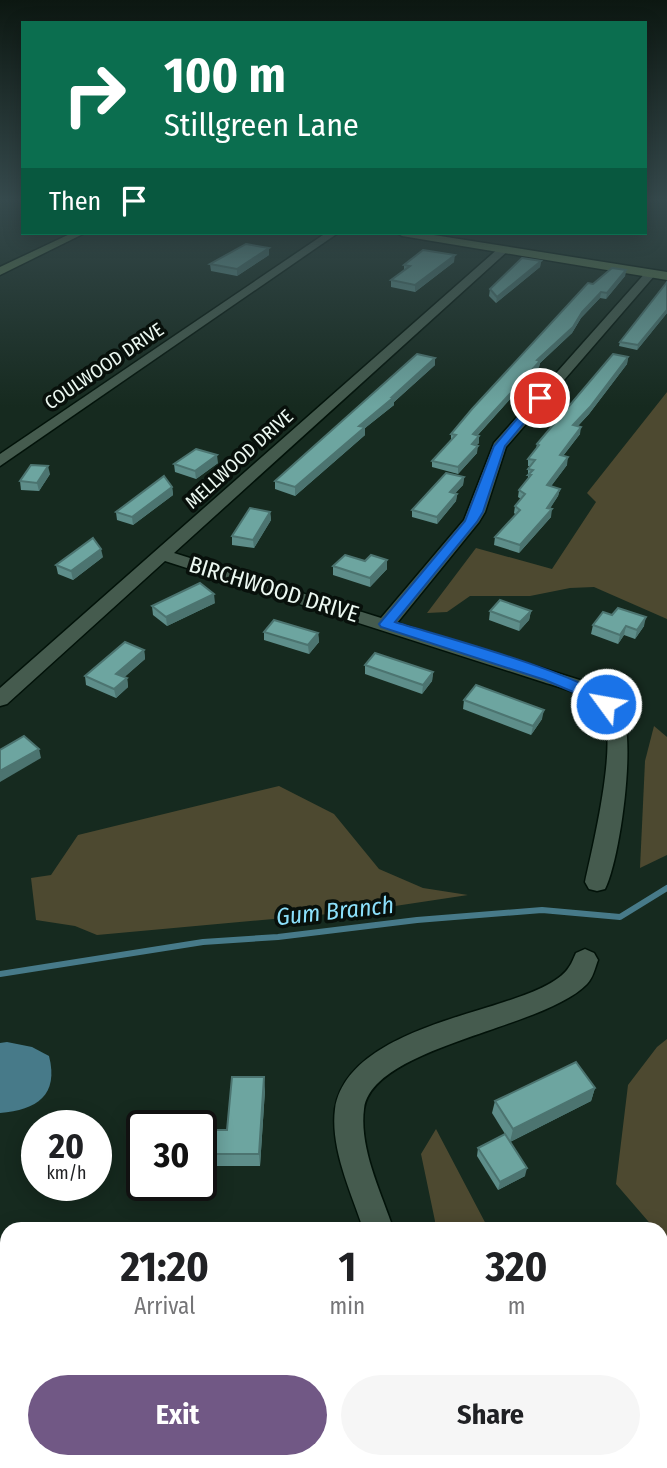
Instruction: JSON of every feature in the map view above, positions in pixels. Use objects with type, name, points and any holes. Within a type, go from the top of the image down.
[{"type":"street","name":"COULWOOD DRIVE","points":[[0,461],[280,270]]},
{"type":"street","name":"MELLWOOD DRIVE","points":[[0,699],[482,270]]},
{"type":"street","points":[[631,270],[659,274]]},
{"type":"street","points":[[386,624],[471,522],[477,512],[499,446],[659,274]]},
{"type":"street","name":"BIRCHWOOD DRIVE","points":[[163,555],[576,686],[611,709],[617,726],[617,755],[597,882]]},
{"type":"street","points":[[376,1222],[355,1153],[349,1117],[352,1098],[361,1084],[412,1046],[543,1001],[579,976],[585,960]]},
{"type":"shaded area","points":[[667,392],[667,619],[594,587],[570,588],[530,596],[470,596],[447,612],[427,613],[476,548],[552,569],[596,502],[587,493]]},
{"type":"shaded area","points":[[654,726],[667,737],[667,855],[640,868],[645,761]]},
{"type":"shaded area","points":[[279,786],[334,814],[379,869],[423,888],[468,895],[362,911],[97,935],[75,926],[36,920],[31,878],[51,875],[78,835]]},
{"type":"shaded area","points":[[667,1039],[667,1222],[649,1222],[616,1184],[628,1085],[657,1047]]},
{"type":"shaded area","points":[[436,1129],[485,1222],[435,1222],[421,1154]]},
{"type":"water","points":[[0,1043],[32,1047],[49,1056],[51,1081],[48,1090],[34,1104],[0,1113]]},
{"type":"building","points":[[405,270],[436,270],[415,285],[391,280]]},
{"type":"building","points":[[510,270],[531,270],[497,297],[490,289]]},
{"type":"building","points":[[610,270],[626,270],[607,293],[601,292],[582,312],[573,327],[537,360],[540,361],[473,434],[479,436],[472,444],[478,446],[458,467],[432,461],[456,435],[451,434],[472,409],[588,283],[593,284]]},
{"type":"building","points":[[667,282],[667,310],[638,345],[620,342]]},
{"type":"building","points":[[417,354],[435,358],[359,426],[365,427],[295,487],[275,481]]},
{"type":"building","points":[[613,354],[628,357],[573,425],[581,427],[560,455],[568,457],[547,485],[560,489],[547,508],[552,509],[520,545],[495,537],[520,510],[515,506],[525,494],[519,490],[533,470],[528,469],[535,460],[528,459],[539,445],[537,444]]},
{"type":"building","points":[[196,449],[217,455],[195,471],[174,464]]},
{"type":"building","points":[[31,465],[48,466],[37,483],[20,481]]},
{"type":"building","points":[[446,473],[464,477],[450,492],[457,494],[437,517],[412,510]]},
{"type":"building","points":[[164,476],[172,487],[132,517],[116,512]]},
{"type":"building","points":[[250,508],[270,512],[253,540],[232,536]]},
{"type":"building","points":[[93,538],[101,549],[71,571],[56,565]]},
{"type":"building","points":[[345,555],[365,561],[371,555],[387,560],[370,578],[333,566]]},
{"type":"building","points":[[200,583],[214,594],[166,617],[152,606]]},
{"type":"building","points":[[500,600],[531,611],[520,622],[490,611]]},
{"type":"building","points":[[618,608],[646,617],[637,630],[626,626],[620,635],[593,625],[603,612],[612,615]]},
{"type":"building","points":[[274,620],[318,633],[308,645],[264,632]]},
{"type":"building","points":[[125,642],[144,650],[116,674],[127,678],[114,689],[85,676]]},
{"type":"building","points":[[375,653],[433,672],[423,685],[365,665]]},
{"type":"building","points":[[476,685],[544,710],[533,726],[464,700]]},
{"type":"building","points":[[24,736],[39,749],[0,771],[0,750]]},
{"type":"building","points":[[576,1062],[595,1088],[513,1129],[495,1101]]},
{"type":"building","points":[[232,1077],[264,1077],[259,1154],[217,1154],[217,1130],[227,1130]]},
{"type":"building","points":[[505,1134],[527,1168],[500,1182],[478,1148]]},
{"type":"waterway","name":"Gum Branch","points":[[0,974],[203,942],[278,937],[417,920],[542,910],[620,917],[667,888]]},
{"type":"route","points":[[540,398],[499,446],[477,512],[471,522],[386,624],[576,686],[606,704]]}]
